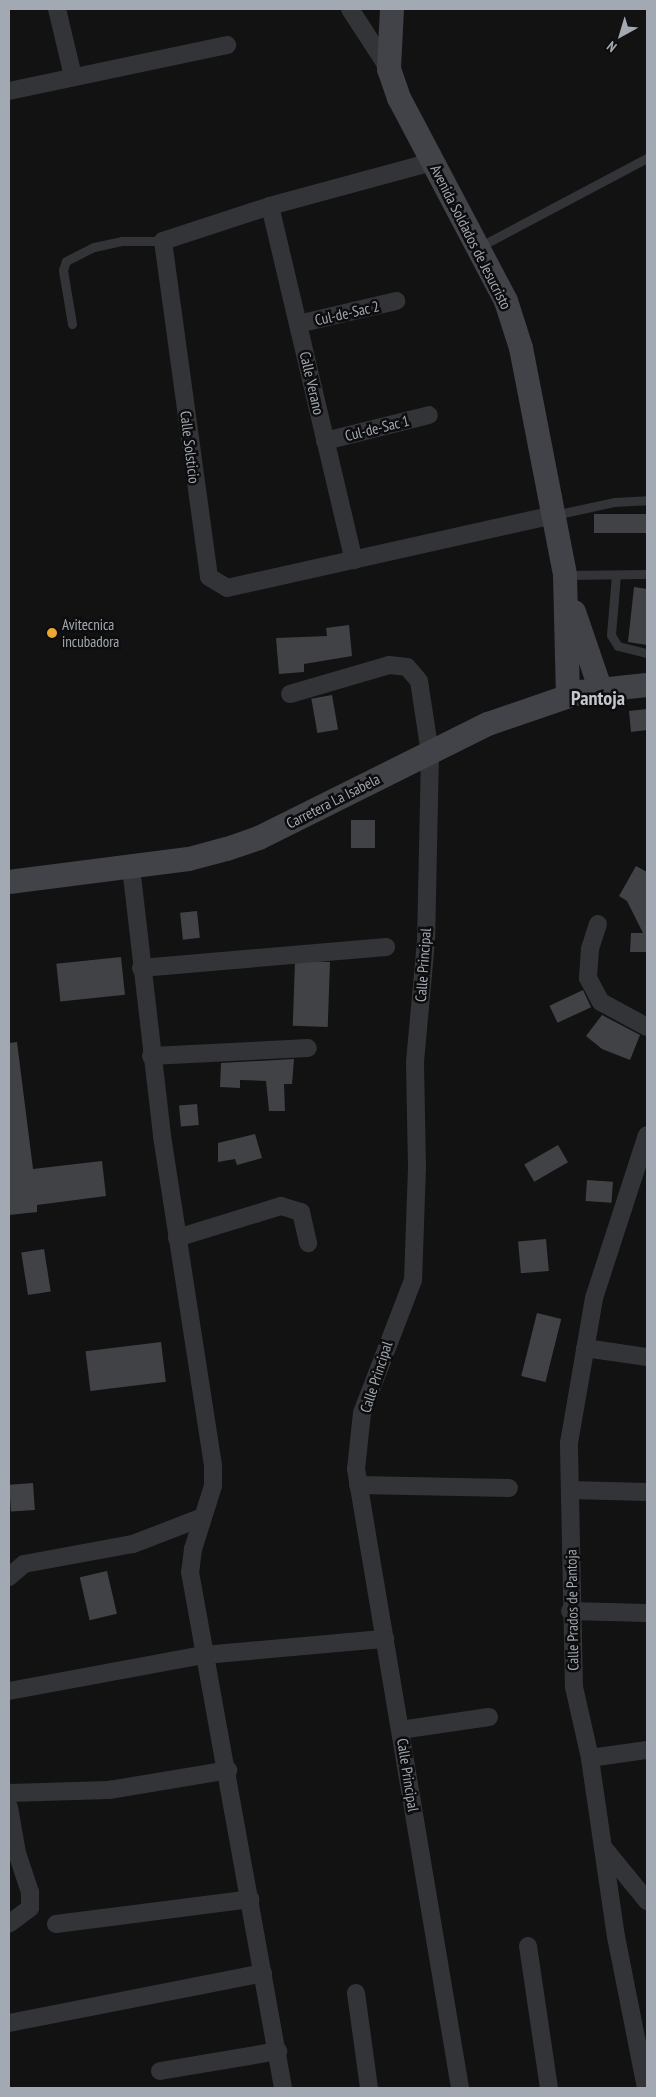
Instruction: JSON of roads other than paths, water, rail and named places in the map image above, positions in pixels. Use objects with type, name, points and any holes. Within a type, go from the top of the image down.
[{"type":"street","points":[[57,9],[73,76]]},
{"type":"street","points":[[350,9],[389,69]]},
{"type":"street","name":"Avenida Soldados de Jesucristo","points":[[392,9],[389,69],[399,98],[506,301],[521,348],[566,582],[600,688]]},
{"type":"street","points":[[9,91],[227,45]]},
{"type":"street","points":[[163,241],[270,206],[432,162]]},
{"type":"street","name":"Calle Verano","points":[[270,206],[354,560]]},
{"type":"street","name":"Calle Solsticio","points":[[163,241],[209,577],[228,588],[553,515]]},
{"type":"street","name":"Cul-de-Sac 2","points":[[298,324],[396,302]]},
{"type":"street","name":"Cul-de-Sac 1","points":[[326,441],[429,415]]},
{"type":"street","name":"Avenida Soldados de Jesucristo","points":[[566,582],[568,696]]},
{"type":"street","name":"Calle Principal","points":[[290,694],[389,665],[406,667],[419,681],[430,753],[426,941],[415,1063],[417,1167],[412,1280],[362,1413],[356,1469],[460,2088]]},
{"type":"street","name":"Carretera La Isabela","points":[[9,882],[189,859],[259,838],[488,724],[568,696],[600,688],[647,685]]},
{"type":"street","points":[[131,867],[151,1056],[177,1238],[214,1466],[213,1486],[203,1517],[190,1572],[204,1655],[228,1770],[284,2088]]},
{"type":"street","points":[[598,924],[590,950],[588,978],[601,1002],[647,1027]]},
{"type":"street","points":[[141,968],[386,947]]},
{"type":"street","points":[[151,1056],[308,1048]]},
{"type":"street","name":"Calle Prados de Pantoja","points":[[646,2088],[616,1937],[590,1758],[574,1687],[570,1612],[569,1443],[594,1298],[644,1152],[647,1135]]},
{"type":"street","points":[[177,1238],[281,1206],[301,1212],[308,1243]]},
{"type":"street","points":[[585,1348],[647,1357]]},
{"type":"street","points":[[358,1485],[509,1488]]},
{"type":"street","points":[[570,1490],[647,1492]]},
{"type":"street","points":[[9,1577],[24,1564],[124,1546],[203,1517]]},
{"type":"street","points":[[570,1612],[647,1613]]},
{"type":"street","points":[[9,1691],[204,1655],[385,1639]]},
{"type":"street","points":[[400,1730],[490,1717]]},
{"type":"street","points":[[590,1758],[647,1750]]},
{"type":"street","points":[[9,1793],[109,1790],[228,1770]]},
{"type":"street","points":[[9,1807],[17,1853],[30,1892],[30,1908],[9,1924]]},
{"type":"street","points":[[603,1846],[647,1901]]},
{"type":"street","points":[[56,1924],[250,1899]]},
{"type":"street","points":[[528,1946],[549,2088]]},
{"type":"street","points":[[9,2023],[263,1973]]},
{"type":"street","points":[[356,1993],[369,2088]]},
{"type":"street","points":[[160,2071],[278,2051]]},
{"type":"lane","points":[[478,248],[647,158]]},
{"type":"lane","points":[[72,324],[63,270],[66,261],[94,247],[122,241],[163,241]]},
{"type":"lane","points":[[553,515],[614,502],[647,500]]},
{"type":"lane","points":[[566,582],[616,575],[647,574]]},
{"type":"lane","points":[[616,575],[611,634],[618,646],[647,653]]},
{"type":"place","name":"Avitecnica incubadora","points":[[52,633]]},
{"type":"district","name":"Pantoja","points":[[598,698]]}]
